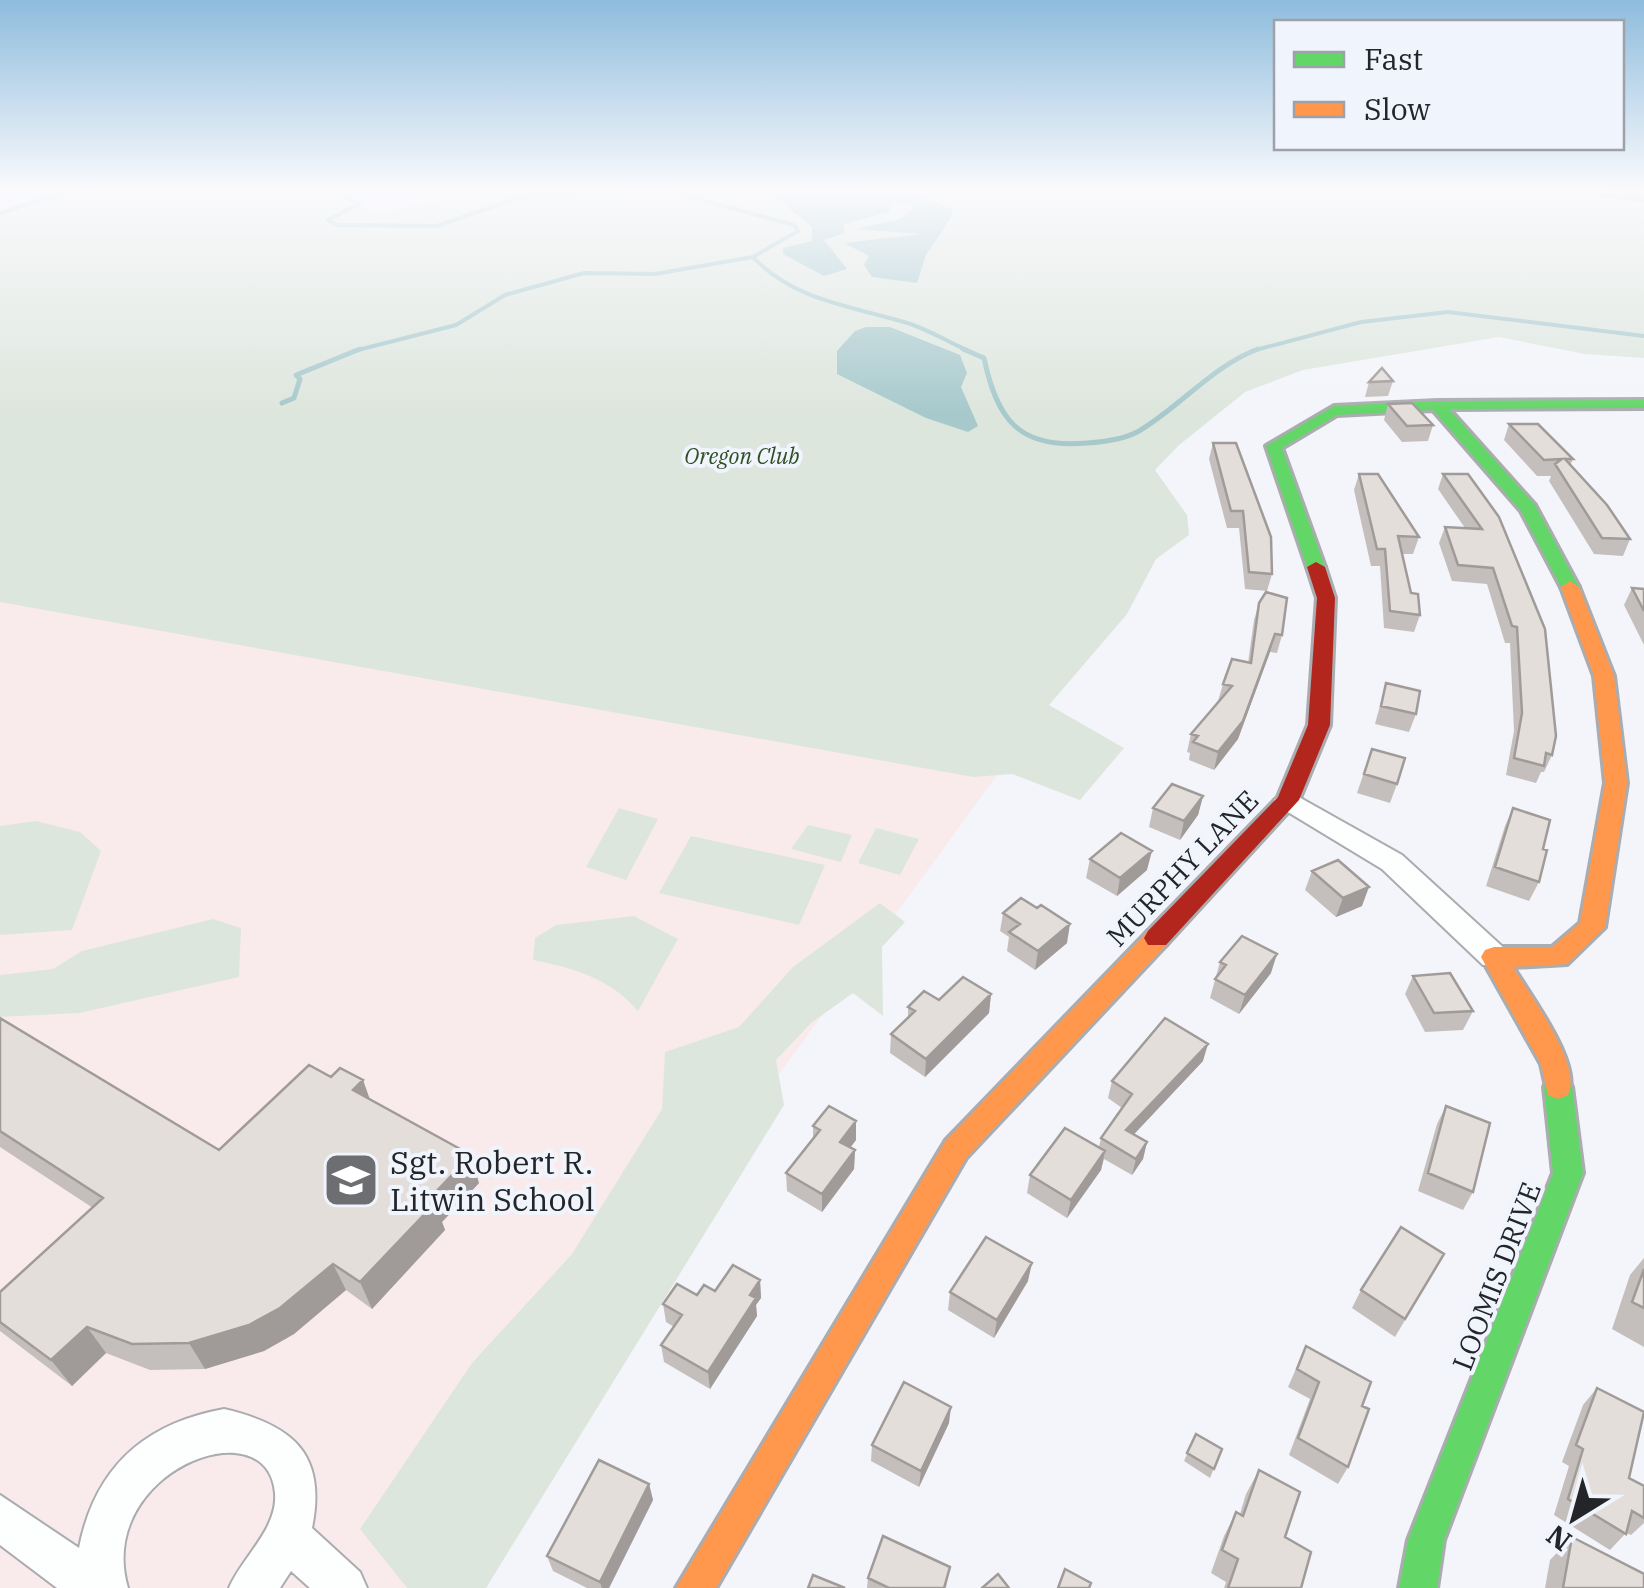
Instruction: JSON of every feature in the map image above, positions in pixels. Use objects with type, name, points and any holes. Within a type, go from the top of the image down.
[{"type":"street","name":"MURPHY LANE","points":[[695,1588],[956,1148],[1288,800],[1319,724],[1326,598],[1274,446],[1334,411],[1437,404],[1644,404]]},
{"type":"street","points":[[1288,800],[1392,862],[1494,957],[1558,957],[1592,927],[1616,783],[1604,676],[1564,572],[1530,508],[1437,404]]},
{"type":"street","name":"LOOMIS DRIVE","points":[[1418,1588],[1426,1540],[1568,1173],[1555,1063],[1494,957]]},
{"type":"street","points":[[105,1588],[100,1562],[102,1542],[118,1500],[159,1456],[208,1432],[247,1431],[277,1446],[294,1476],[296,1495],[288,1537],[252,1588]]},
{"type":"street","points":[[0,1517],[95,1588]]},
{"type":"street","points":[[288,1537],[344,1588]]},
{"type":"shaded area","name":"Sgt. Robert R. Litwin School","points":[[0,588],[1000,771],[405,1588],[0,1588]]},
{"type":"green space","name":"Oregon Club","points":[[0,265],[1644,265],[1644,358],[1585,354],[1499,337],[1303,370],[1245,392],[1178,446],[1155,470],[1187,515],[1189,535],[1156,559],[1127,614],[1049,705],[1124,748],[1080,800],[1012,774],[973,777],[0,602]]},
{"type":"green space","points":[[619,808],[658,819],[626,880],[586,867]]},
{"type":"green space","points":[[36,821],[80,832],[101,851],[72,930],[0,935],[0,826]]},
{"type":"green space","points":[[808,825],[852,835],[841,862],[791,849]]},
{"type":"green space","points":[[876,828],[919,839],[900,875],[858,863]]},
{"type":"green space","points":[[691,836],[825,865],[799,925],[659,893]]},
{"type":"green space","points":[[880,903],[905,922],[882,947],[883,1016],[853,993],[811,1023],[776,1060],[784,1105],[486,1588],[407,1588],[360,1529],[472,1363],[572,1254],[662,1109],[665,1052],[739,1027],[793,967]]},
{"type":"green space","points":[[634,916],[678,939],[638,1011],[591,976],[533,960],[535,938],[556,925]]},
{"type":"green space","points":[[213,919],[241,928],[239,977],[79,1013],[0,1017],[0,975],[53,969],[82,951]]},
{"type":"water","points":[[804,265],[844,265],[847,269],[824,276]]},
{"type":"water","points":[[864,265],[923,265],[917,283],[872,277]]},
{"type":"water","points":[[890,327],[960,355],[967,373],[961,387],[978,426],[968,432],[926,418],[837,374],[837,351],[855,331]]},
{"type":"building","points":[[1382,368],[1393,381],[1369,382]]},
{"type":"building","points":[[1412,403],[1433,425],[1407,426],[1388,404]]},
{"type":"building","points":[[1509,424],[1538,424],[1573,459],[1565,459],[1607,505],[1630,539],[1602,538],[1555,464],[1562,459],[1544,460]]},
{"type":"building","points":[[1213,443],[1236,443],[1271,537],[1272,574],[1249,572],[1243,511],[1231,511]]},
{"type":"building","points":[[1359,474],[1378,474],[1419,537],[1398,536],[1411,593],[1418,594],[1420,615],[1390,611],[1385,549],[1377,549]]},
{"type":"building","points":[[1443,474],[1468,474],[1499,517],[1545,629],[1556,736],[1552,755],[1546,753],[1544,766],[1514,758],[1522,713],[1517,627],[1512,626],[1493,568],[1458,565],[1445,527],[1482,529]]},
{"type":"building","points":[[1632,588],[1644,589],[1644,611]]},
{"type":"building","points":[[1266,592],[1287,598],[1282,635],[1275,634],[1243,721],[1218,752],[1193,742],[1198,736],[1191,734],[1232,686],[1223,684],[1232,659],[1251,663],[1259,603]]},
{"type":"building","points":[[1386,683],[1420,691],[1416,714],[1381,706]]},
{"type":"building","points":[[1372,749],[1405,758],[1397,784],[1364,774]]},
{"type":"building","points":[[1172,784],[1203,796],[1184,821],[1153,808]]},
{"type":"building","points":[[1513,808],[1550,820],[1539,882],[1495,867]]},
{"type":"building","points":[[1121,833],[1152,851],[1120,878],[1090,859]]},
{"type":"building","points":[[1338,860],[1369,887],[1343,898],[1312,871]]},
{"type":"building","points":[[1021,898],[1037,908],[1041,905],[1070,924],[1038,951],[1009,932],[1020,924],[1003,913]]},
{"type":"building","points":[[1242,936],[1277,954],[1245,995],[1215,979],[1226,965],[1220,962]]},
{"type":"building","points":[[1450,973],[1473,1011],[1434,1013],[1413,976]]},
{"type":"building","points":[[963,977],[991,994],[926,1059],[891,1034],[915,1011],[908,1007],[924,991],[939,1000]]},
{"type":"building","points":[[0,1018],[219,1150],[309,1065],[331,1077],[340,1068],[363,1080],[353,1090],[471,1155],[430,1198],[436,1202],[360,1282],[333,1264],[280,1308],[249,1325],[189,1343],[132,1344],[87,1327],[51,1360],[0,1322],[0,1292],[103,1198],[0,1131]]},
{"type":"building","points":[[1165,1018],[1208,1044],[1126,1130],[1147,1142],[1136,1159],[1101,1138],[1132,1094],[1112,1081]]},
{"type":"building","points":[[829,1106],[856,1121],[840,1142],[855,1150],[822,1194],[786,1173],[820,1130],[813,1126]]},
{"type":"building","points":[[1446,1106],[1490,1123],[1473,1192],[1428,1173]]},
{"type":"building","points":[[1065,1128],[1105,1151],[1071,1200],[1030,1175]]},
{"type":"building","points":[[1401,1227],[1444,1254],[1405,1319],[1361,1290]]},
{"type":"building","points":[[986,1237],[1032,1263],[997,1320],[950,1292]]},
{"type":"building","points":[[733,1265],[760,1280],[750,1295],[756,1298],[708,1372],[661,1345],[682,1315],[663,1304],[677,1284],[697,1295],[704,1285],[715,1291]]},
{"type":"building","points":[[1644,1269],[1644,1308],[1632,1302]]},
{"type":"building","points":[[1306,1346],[1371,1382],[1362,1406],[1369,1409],[1348,1467],[1298,1438],[1319,1382],[1297,1369]]},
{"type":"building","points":[[904,1382],[951,1407],[921,1471],[872,1445]]},
{"type":"building","points":[[1597,1388],[1644,1412],[1629,1478],[1644,1486],[1644,1518],[1632,1511],[1626,1534],[1568,1499],[1583,1449],[1576,1445]]},
{"type":"building","points":[[1196,1434],[1222,1449],[1214,1469],[1187,1453]]},
{"type":"building","points":[[599,1460],[649,1484],[600,1582],[547,1556]]},
{"type":"building","points":[[1259,1470],[1300,1492],[1285,1537],[1311,1552],[1301,1588],[1228,1588],[1238,1559],[1222,1550],[1236,1512],[1243,1516]]},
{"type":"building","points":[[883,1536],[950,1567],[944,1588],[889,1588],[868,1578]]},
{"type":"building","points":[[1572,1537],[1644,1574],[1644,1588],[1563,1588]]},
{"type":"building","points":[[1065,1569],[1091,1583],[1089,1588],[1058,1588]]},
{"type":"building","points":[[998,1574],[1009,1588],[982,1588]]},
{"type":"building","points":[[813,1575],[845,1588],[808,1588]]},
{"type":"waterway","points":[[357,350],[456,325],[505,295],[584,273],[655,274],[706,265]]},
{"type":"waterway","points":[[762,265],[786,283],[823,300],[912,325],[969,351]]},
{"type":"waterway","points":[[1256,350],[1361,322],[1448,312],[1644,336]]},
{"type":"waterway","points":[[963,349],[984,358],[996,398],[1015,426],[1044,441],[1064,444],[1107,441],[1133,434],[1225,366],[1256,350]]},
{"type":"waterway","points":[[282,403],[294,398],[300,379],[296,375],[357,350]]},
{"type":"waterway","points":[[1252,351],[1256,350]]},
{"type":"traffic: fast","points":[[1316,567],[1274,446],[1334,411],[1437,405],[1644,404]]},
{"type":"traffic: fast","points":[[1437,405],[1529,509],[1570,587]]},
{"type":"traffic: fast","points":[[1418,1588],[1426,1540],[1568,1173],[1558,1087]]},
{"type":"traffic: slow","points":[[1558,1087],[1555,1063],[1494,957],[1558,957],[1592,927],[1616,783],[1604,676],[1570,587]]},
{"type":"traffic: slow","points":[[695,1588],[956,1149],[1157,938]]},
{"type":"traffic: jam","points":[[1157,938],[1288,800],[1319,725],[1326,598],[1316,567]]},
{"type":"place","name":"Sgt. Robert R. Litwin School","points":[[351,1180]]}]
